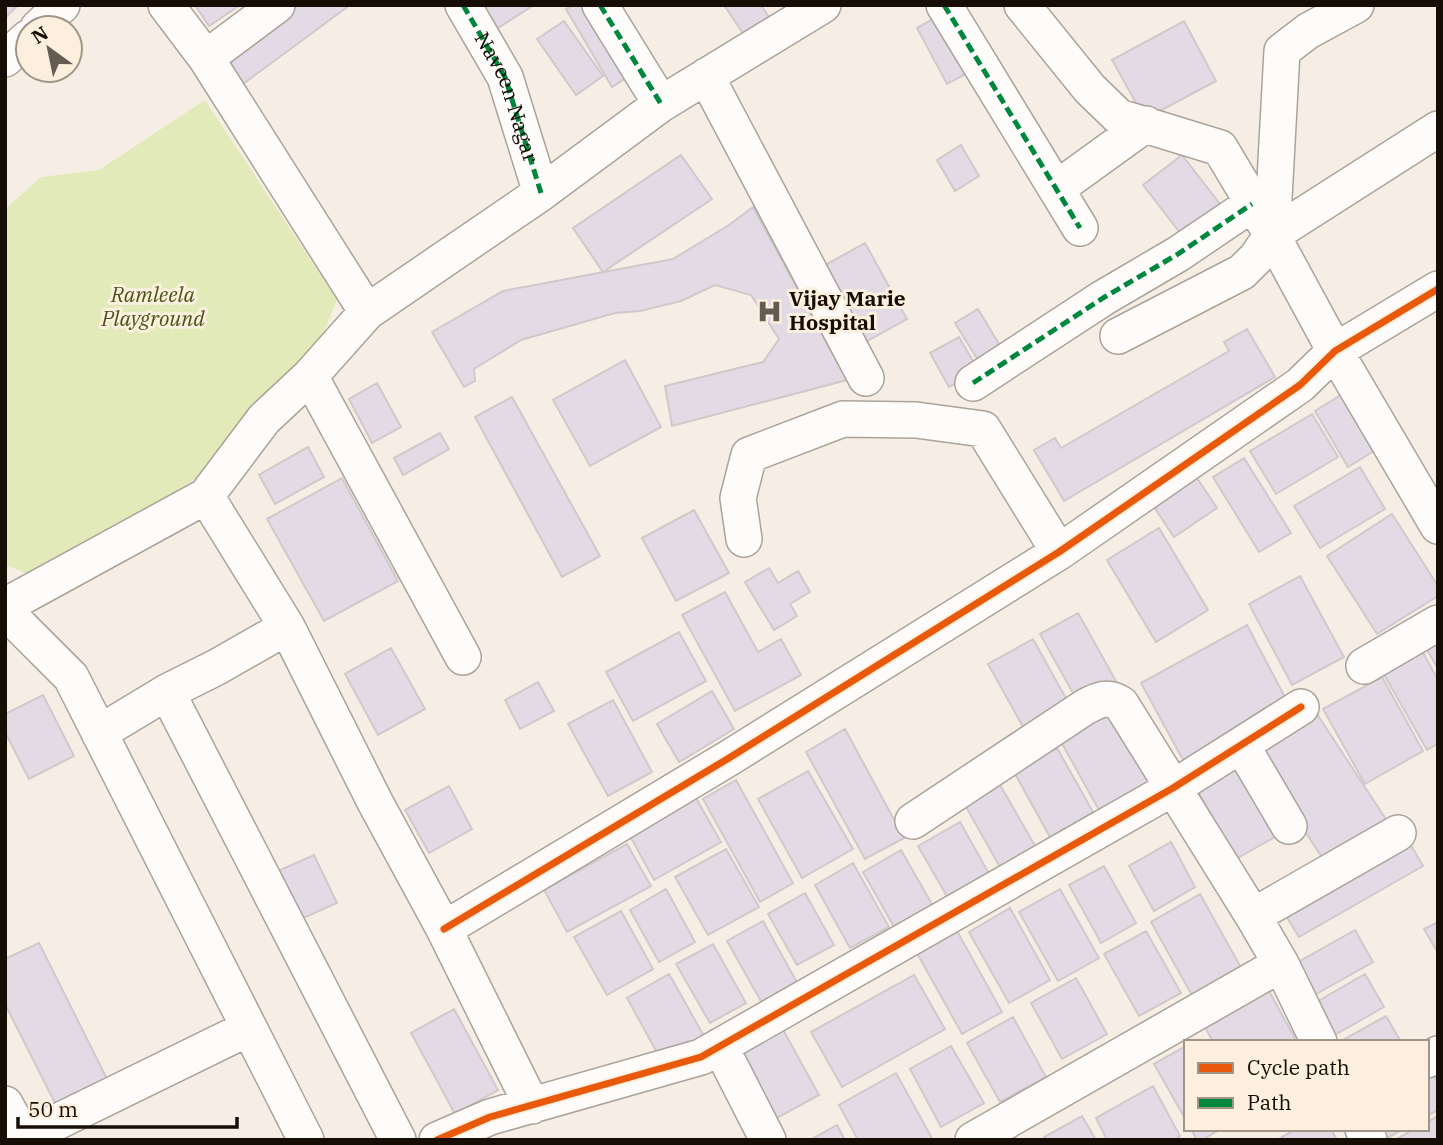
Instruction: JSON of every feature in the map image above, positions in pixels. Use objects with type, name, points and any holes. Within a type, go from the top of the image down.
[{"type":"street","points":[[166,5],[206,58],[367,312]]},
{"type":"street","points":[[206,58],[277,5]]},
{"type":"street","name":"Naveen Nagar","points":[[463,5],[505,77],[541,192]]},
{"type":"street","points":[[600,5],[661,104]]},
{"type":"street","points":[[306,1140],[71,677],[5,608],[205,496],[264,419],[310,376],[367,312],[541,192],[661,104],[823,5]]},
{"type":"street","points":[[944,5],[1080,228]]},
{"type":"street","points":[[1022,5],[1043,27],[1090,89],[1119,117],[1220,148],[1272,235],[1335,351],[1426,477],[1438,526]]},
{"type":"street","points":[[1272,235],[1282,51],[1302,18],[1356,5]]},
{"type":"street","points":[[706,76],[866,378]]},
{"type":"street","points":[[1056,189],[1146,124]]},
{"type":"street","points":[[1118,336],[1242,272],[1272,235],[1438,129]]},
{"type":"street","points":[[972,383],[1103,298],[1178,254],[1252,204]]},
{"type":"street","points":[[444,929],[729,758],[1059,552],[1300,385],[1335,351],[1438,289]]},
{"type":"street","points":[[310,376],[463,657]]},
{"type":"street","points":[[744,539],[738,498],[749,455],[843,419],[916,420],[983,429],[1059,552]]},
{"type":"street","points":[[205,496],[287,627],[375,802],[444,929],[531,1106]]},
{"type":"street","points":[[1364,666],[1438,623]]},
{"type":"street","points":[[99,733],[167,692],[287,627]]},
{"type":"street","points":[[167,692],[398,1140]]},
{"type":"street","points":[[913,821],[1085,707],[1108,698],[1121,704],[1253,916],[1281,964],[1318,1040]]},
{"type":"street","points":[[437,1140],[490,1117],[701,1057],[1173,788],[1301,707]]},
{"type":"street","points":[[1242,746],[1289,826]]},
{"type":"street","points":[[1253,916],[1398,833]]},
{"type":"street","points":[[974,1140],[1281,964]]},
{"type":"street","points":[[5,1104],[23,1139],[249,1028]]},
{"type":"street","points":[[720,1046],[768,1140]]},
{"type":"green space","name":"Ramleela Playground","points":[[205,100],[337,300],[315,353],[195,479],[34,576],[5,565],[5,209],[41,177],[99,170]]},
{"type":"building","points":[[5,5],[18,5],[5,18]]},
{"type":"building","points":[[195,5],[240,5],[209,26]]},
{"type":"building","points":[[295,5],[350,5],[243,84],[223,58]]},
{"type":"building","points":[[473,5],[534,5],[490,33]]},
{"type":"building","points":[[573,5],[598,5],[637,71],[612,87],[566,9]]},
{"type":"building","points":[[724,5],[761,5],[774,25],[749,42]]},
{"type":"building","points":[[940,15],[971,71],[947,84],[917,28]]},
{"type":"building","points":[[564,21],[603,76],[576,95],[537,39]]},
{"type":"building","points":[[1184,21],[1216,81],[1145,119],[1112,60]]},
{"type":"building","points":[[961,145],[979,176],[955,191],[937,160]]},
{"type":"building","points":[[681,155],[712,199],[603,272],[573,228]]},
{"type":"building","points":[[1182,155],[1227,213],[1188,243],[1143,185]]},
{"type":"building","points":[[753,207],[847,380],[672,426],[665,386],[763,362],[779,339],[751,295],[715,285],[681,301],[640,311],[615,313],[521,340],[474,369],[475,381],[464,387],[432,332],[503,291],[673,259]]},
{"type":"building","points":[[865,243],[907,319],[862,344],[820,268]]},
{"type":"building","points":[[978,309],[1005,354],[983,368],[955,323]]},
{"type":"building","points":[[1247,329],[1275,377],[1064,501],[1034,450],[1055,438],[1061,448],[1229,351],[1224,342]]},
{"type":"building","points":[[959,337],[978,370],[949,387],[930,353]]},
{"type":"building","points":[[625,360],[661,427],[590,466],[553,400]]},
{"type":"building","points":[[377,383],[401,427],[372,443],[349,399]]},
{"type":"building","points":[[1341,395],[1374,451],[1348,467],[1315,411]]},
{"type":"building","points":[[512,397],[600,556],[562,577],[475,417]]},
{"type":"building","points":[[1312,414],[1338,457],[1276,494],[1250,451]]},
{"type":"building","points":[[440,433],[449,449],[403,475],[394,458]]},
{"type":"building","points":[[308,447],[324,477],[275,504],[259,475]]},
{"type":"building","points":[[1244,458],[1291,533],[1259,552],[1213,477]]},
{"type":"building","points":[[1360,467],[1385,509],[1320,548],[1294,506]]},
{"type":"building","points":[[342,478],[398,581],[324,621],[267,519]]},
{"type":"building","points":[[1197,478],[1217,508],[1174,537],[1154,507]]},
{"type":"building","points":[[694,510],[729,573],[676,601],[642,538]]},
{"type":"building","points":[[1392,514],[1438,586],[1438,596],[1377,634],[1327,556]]},
{"type":"building","points":[[1159,528],[1208,610],[1156,642],[1107,560]]},
{"type":"building","points":[[769,568],[778,583],[798,571],[810,592],[790,604],[797,616],[774,630],[745,582]]},
{"type":"building","points":[[1300,576],[1344,657],[1292,685],[1249,604]]},
{"type":"building","points":[[725,592],[758,652],[781,639],[801,675],[735,711],[682,615]]},
{"type":"building","points":[[1078,613],[1116,681],[1078,702],[1040,634]]},
{"type":"building","points":[[1247,625],[1288,703],[1183,760],[1141,683]]},
{"type":"building","points":[[679,632],[706,681],[633,721],[606,672]]},
{"type":"building","points":[[1438,632],[1438,669],[1422,641]]},
{"type":"building","points":[[1033,639],[1073,711],[1028,736],[988,664]]},
{"type":"building","points":[[391,648],[425,709],[378,735],[345,674]]},
{"type":"building","points":[[1421,649],[1438,680],[1438,744],[1427,750],[1382,671]]},
{"type":"building","points":[[1382,677],[1423,751],[1365,784],[1323,709]]},
{"type":"building","points":[[538,682],[554,711],[520,729],[505,700]]},
{"type":"building","points":[[712,691],[734,729],[679,762],[657,724]]},
{"type":"building","points":[[43,695],[74,756],[29,779],[5,732],[5,714]]},
{"type":"building","points":[[613,700],[652,772],[608,796],[568,724]]},
{"type":"building","points":[[1111,700],[1156,780],[1100,812],[1055,731]]},
{"type":"building","points":[[1317,714],[1389,824],[1327,865],[1255,755]]},
{"type":"building","points":[[845,729],[904,838],[865,859],[806,752]]},
{"type":"building","points":[[1057,748],[1093,812],[1050,837],[1014,772]]},
{"type":"building","points":[[1240,758],[1282,833],[1236,859],[1194,784]]},
{"type":"building","points":[[808,771],[853,849],[802,878],[758,799]]},
{"type":"building","points":[[996,778],[1037,849],[1001,869],[961,798]]},
{"type":"building","points":[[736,780],[793,883],[760,902],[703,799]]},
{"type":"building","points":[[449,786],[472,829],[429,853],[405,810]]},
{"type":"building","points":[[696,798],[721,842],[654,880],[630,836]]},
{"type":"building","points":[[960,822],[991,877],[949,900],[918,846]]},
{"type":"building","points":[[1405,835],[1423,866],[1299,937],[1280,906]]},
{"type":"building","points":[[1171,842],[1195,887],[1154,911],[1129,866]]},
{"type":"building","points":[[627,844],[651,886],[567,932],[544,890]]},
{"type":"building","points":[[726,849],[759,907],[708,935],[675,877]]},
{"type":"building","points":[[901,850],[933,906],[894,927],[863,872]]},
{"type":"building","points":[[314,855],[337,903],[301,919],[278,871]]},
{"type":"building","points":[[853,863],[889,927],[850,948],[815,885]]},
{"type":"building","points":[[1104,866],[1136,923],[1101,943],[1069,885]]},
{"type":"building","points":[[666,889],[695,942],[659,962],[630,910]]},
{"type":"building","points":[[1060,889],[1099,958],[1058,981],[1019,912]]},
{"type":"building","points":[[805,893],[834,945],[797,965],[768,914]]},
{"type":"building","points":[[1200,894],[1243,971],[1194,999],[1151,922]]},
{"type":"building","points":[[1010,908],[1050,980],[1009,1003],[969,932]]},
{"type":"building","points":[[621,911],[653,969],[607,995],[574,937]]},
{"type":"building","points":[[763,921],[799,986],[763,1005],[727,941]]},
{"type":"building","points":[[1438,922],[1438,953],[1424,929]]},
{"type":"building","points":[[1355,930],[1373,962],[1311,997],[1293,965]]},
{"type":"building","points":[[957,931],[1002,1012],[962,1034],[917,953]]},
{"type":"building","points":[[1146,931],[1181,993],[1139,1016],[1104,954]]},
{"type":"building","points":[[39,943],[111,1087],[60,1113],[5,1004],[5,959]]},
{"type":"building","points":[[713,944],[746,1003],[710,1023],[676,964]]},
{"type":"building","points":[[669,974],[704,1036],[661,1060],[627,998]]},
{"type":"building","points":[[1365,974],[1384,1007],[1333,1036],[1315,1003]]},
{"type":"building","points":[[914,975],[945,1029],[842,1087],[811,1032]]},
{"type":"building","points":[[1076,978],[1107,1034],[1062,1059],[1031,1003]]},
{"type":"building","points":[[1269,991],[1296,1040],[1212,1040],[1205,1027]]},
{"type":"building","points":[[454,1009],[498,1090],[455,1114],[411,1033]]},
{"type":"building","points":[[1386,1016],[1400,1040],[1343,1040]]},
{"type":"building","points":[[1013,1017],[1046,1077],[1000,1102],[967,1043]]},
{"type":"building","points":[[781,1026],[819,1095],[766,1124],[728,1055]]},
{"type":"building","points":[[951,1046],[984,1103],[941,1127],[910,1069]]},
{"type":"building","points":[[1184,1047],[1184,1116],[1154,1064]]},
{"type":"building","points":[[1429,1070],[1438,1083],[1438,1110],[1429,1115]]},
{"type":"building","points":[[896,1073],[933,1140],[858,1140],[839,1105]]},
{"type":"building","points":[[1153,1086],[1180,1136],[1173,1140],[1107,1140],[1096,1118]]},
{"type":"building","points":[[1082,1116],[1096,1140],[1045,1140],[1044,1137]]},
{"type":"building","points":[[1438,1116],[1438,1140],[1395,1140],[1411,1131],[1429,1131],[1429,1121]]},
{"type":"building","points":[[837,1125],[845,1140],[810,1140]]},
{"type":"building","points":[[1192,1131],[1218,1131],[1202,1140],[1197,1140]]},
{"type":"building","points":[[1293,1131],[1332,1131],[1337,1140],[1277,1140]]},
{"type":"building","points":[[1377,1131],[1400,1131],[1384,1140]]},
{"type":"marked path","points":[[463,5],[505,77],[541,193]]},
{"type":"marked path","points":[[600,5],[661,104]]},
{"type":"marked path","points":[[944,5],[1080,228]]},
{"type":"marked path","points":[[973,383],[1103,298],[1178,254],[1252,204]]},
{"type":"cycle path","points":[[444,929],[729,758],[1059,552],[1300,385],[1335,351],[1438,289]]},
{"type":"cycle path","points":[[437,1140],[490,1117],[701,1057],[1173,788],[1301,707]]},
{"type":"place","name":"Vijay Marie Hospital","points":[[769,311]]}]
